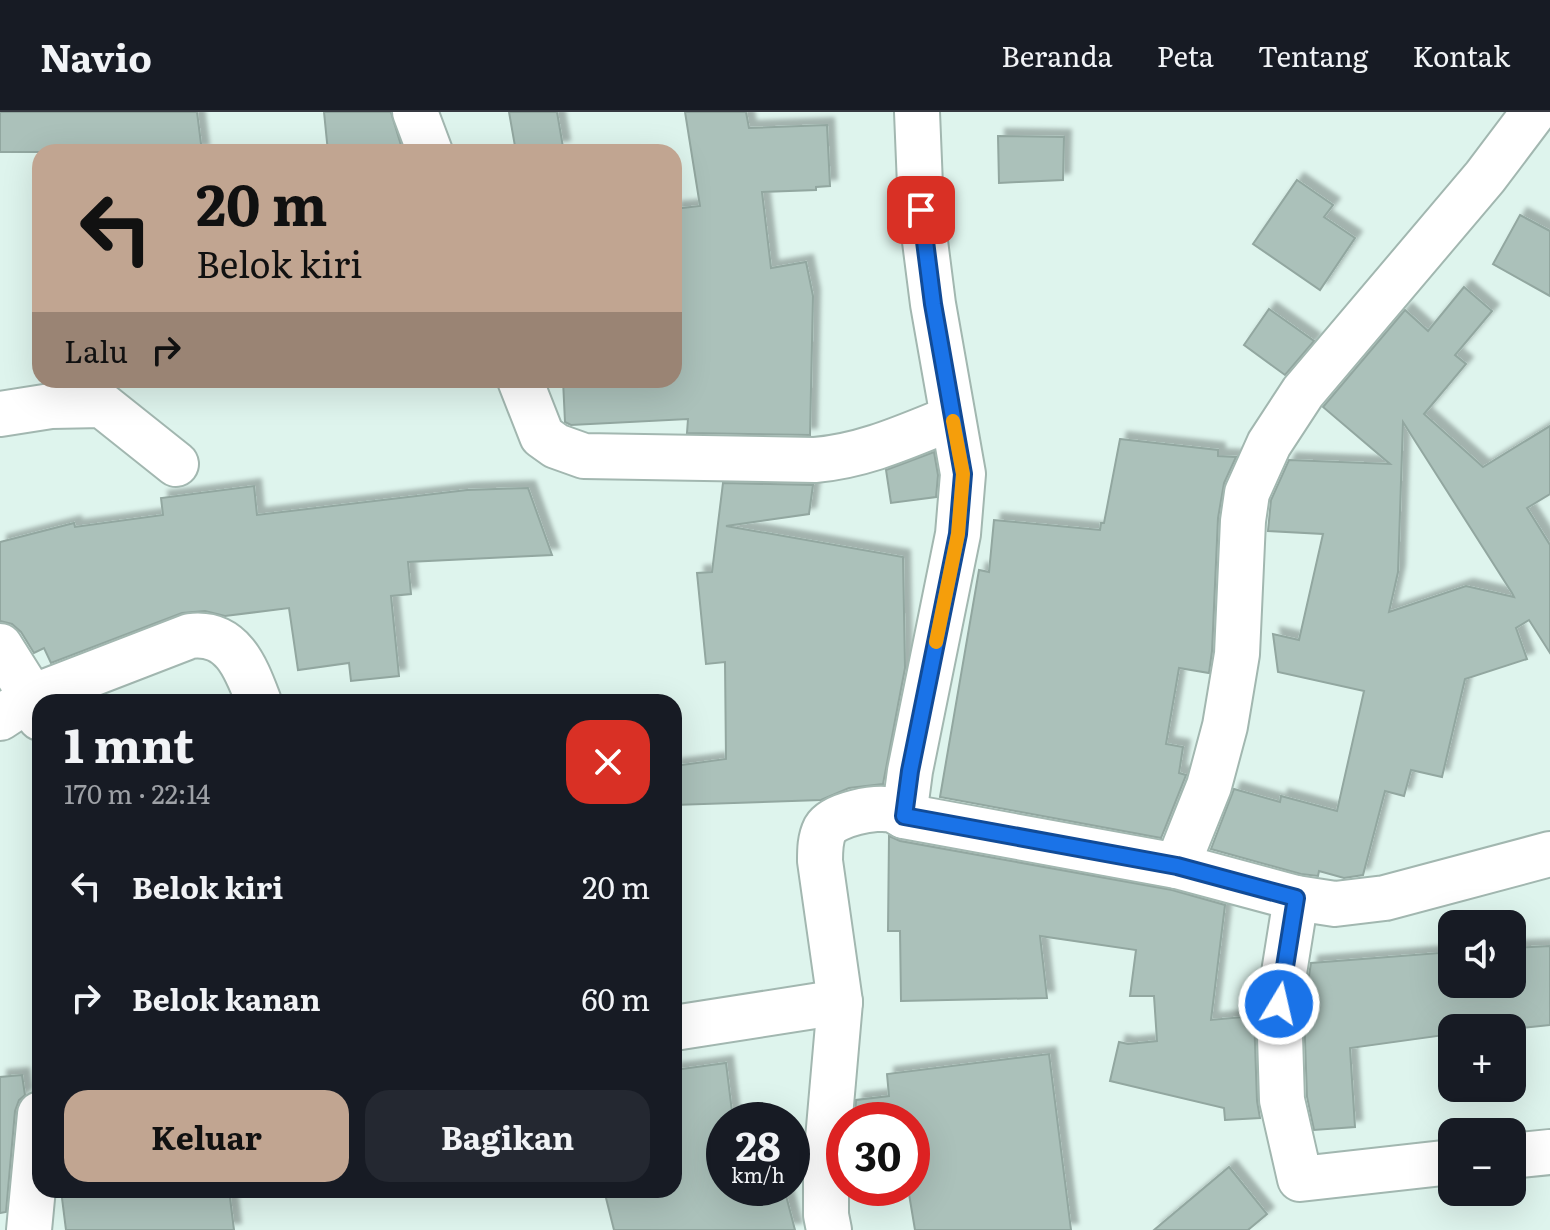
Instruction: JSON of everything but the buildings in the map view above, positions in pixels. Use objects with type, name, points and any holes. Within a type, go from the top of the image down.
[{"type":"street","points":[[415,112],[427,144]]},
{"type":"street","points":[[904,816],[910,771],[958,534],[963,474],[933,304],[921,210],[917,112]]},
{"type":"street","points":[[1177,866],[1209,786],[1225,726],[1237,654],[1247,493],[1269,444],[1303,392],[1485,177],[1534,112]]},
{"type":"street","points":[[523,388],[542,436],[556,446],[584,456],[841,458],[868,451],[952,418]]},
{"type":"street","points":[[0,414],[51,406],[102,405],[176,464]]},
{"type":"street","points":[[62,694],[190,636],[205,634],[221,638],[234,652],[249,675],[256,694]]},
{"type":"street","points":[[0,646],[24,711]]},
{"type":"street","points":[[829,1230],[826,1162],[840,1002],[820,842],[831,822],[871,810],[892,810],[904,816],[1177,866],[1296,898],[1335,904],[1385,898],[1550,854]]},
{"type":"street","points":[[1296,898],[1279,1004],[1282,1100],[1300,1179],[1438,1164]]},
{"type":"street","points":[[682,1027],[840,1002]]},
{"type":"street","points":[[1526,1155],[1550,1152]]},
{"type":"street","points":[[29,1230],[32,1198]]},
{"type":"slow traffic","points":[[936,642],[958,534],[963,474],[953,421]]},
{"type":"route","points":[[921,210],[933,304],[963,474],[958,534],[910,771],[904,816],[1177,866],[1296,898],[1279,1004]]}]
